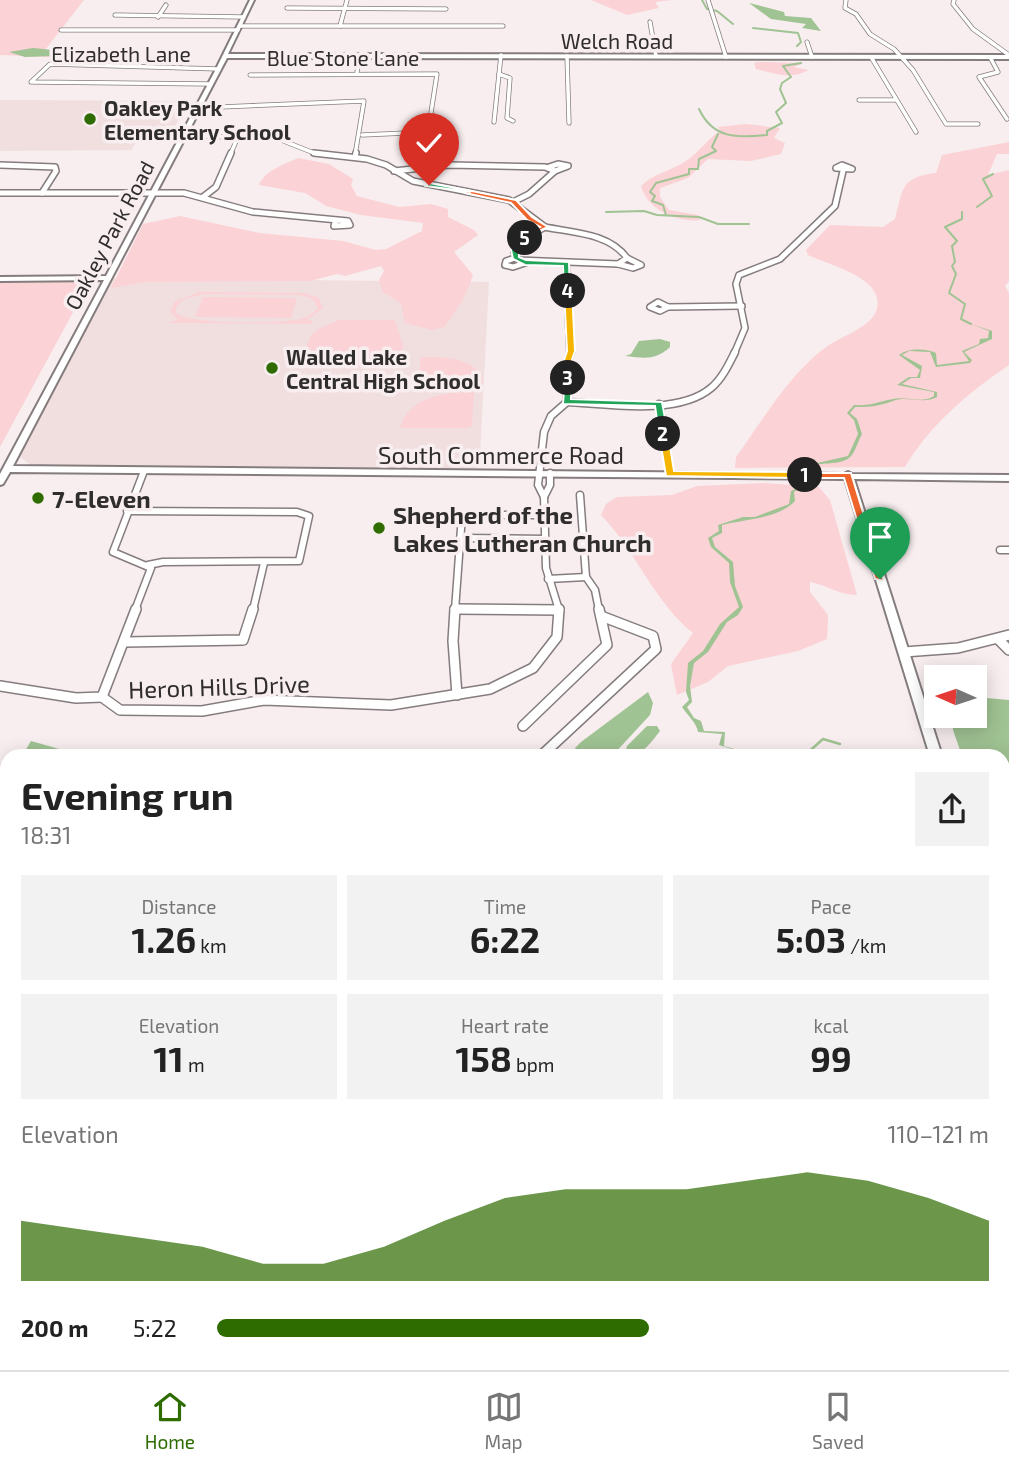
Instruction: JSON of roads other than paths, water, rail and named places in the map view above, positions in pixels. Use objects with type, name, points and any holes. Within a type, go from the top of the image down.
[{"type":"street","name":"Oakley Park Road","points":[[7,469],[219,69],[252,0]]},
{"type":"street","points":[[340,26],[347,0]]},
{"type":"street","points":[[708,0],[726,57]]},
{"type":"street","points":[[846,0],[845,8],[859,17],[870,34],[901,57],[913,70],[946,124],[978,124]]},
{"type":"street","points":[[954,0],[953,4],[973,29],[1009,56]]},
{"type":"street","points":[[158,17],[166,5]]},
{"type":"street","points":[[287,9],[446,9]]},
{"type":"street","points":[[115,15],[244,17]]},
{"type":"street","points":[[132,30],[140,19]]},
{"type":"street","points":[[650,22],[656,57]]},
{"type":"street","points":[[61,30],[503,26]]},
{"type":"street","points":[[807,42],[812,57]]},
{"type":"street","points":[[996,48],[1001,57]]},
{"type":"street","points":[[494,122],[501,55]]},
{"type":"street","points":[[357,72],[360,56]]},
{"type":"street","points":[[567,56],[569,123]]},
{"type":"street","name":"Welch Road","points":[[225,57],[1009,56]]},
{"type":"street","points":[[871,57],[916,132]]},
{"type":"street","points":[[990,57],[998,72],[979,77],[1007,119]]},
{"type":"street","name":"Elizabeth Lane","points":[[211,84],[33,82],[44,66],[50,64],[219,69]]},
{"type":"street","name":"Blue Stone Lane","points":[[250,75],[428,72],[437,75],[428,132],[362,135]]},
{"type":"street","points":[[499,74],[510,78],[507,118],[513,121]]},
{"type":"street","points":[[197,108],[361,100],[366,104],[362,135],[355,157]]},
{"type":"street","points":[[859,100],[896,100]]},
{"type":"street","points":[[182,136],[280,138],[314,153],[379,162],[413,181],[513,202],[530,219],[545,227],[605,239],[619,247],[627,258],[639,261],[641,266],[632,268],[618,264],[525,262],[516,258],[506,261],[505,265],[513,267],[525,262]]},
{"type":"street","points":[[203,197],[216,187],[238,137]]},
{"type":"street","points":[[0,165],[55,167],[56,171],[42,193]]},
{"type":"street","points":[[394,171],[422,166],[568,166],[555,171],[529,194],[513,202]]},
{"type":"street","points":[[548,167],[555,171]]},
{"type":"street","points":[[544,497],[538,485],[538,473],[544,432],[551,416],[566,402],[659,404],[697,397],[713,386],[744,331],[746,321],[736,283],[740,274],[780,259],[838,202],[843,171]]},
{"type":"street","points":[[0,193],[184,193],[253,212],[335,222]]},
{"type":"street","points":[[516,258],[515,250],[521,240],[545,227]]},
{"type":"street","points":[[618,264],[627,258]]},
{"type":"street","points":[[566,263],[571,351],[567,363],[566,402]]},
{"type":"street","points":[[0,279],[106,278]]},
{"type":"street","points":[[668,307],[742,306]]},
{"type":"street","points":[[659,404],[670,474]]},
{"type":"street","points":[[0,482],[7,469]]},
{"type":"street","name":"South Commerce Road","points":[[7,469],[1009,478]]},
{"type":"street","points":[[127,511],[306,513],[309,523],[299,561],[163,562],[148,565],[136,559],[121,559],[113,552],[127,511],[144,471]]},
{"type":"street","points":[[454,609],[559,610],[548,579],[544,539],[544,497],[550,485],[550,473]]},
{"type":"street","points":[[848,475],[934,749]]},
{"type":"street","points":[[523,726],[607,645],[595,590],[586,577],[580,495]]},
{"type":"street","points":[[457,695],[454,609],[462,515],[544,515]]},
{"type":"street","points":[[460,538],[544,539]]},
{"type":"street","points":[[1000,550],[1009,550]]},
{"type":"street","points":[[125,642],[243,640],[264,563]]},
{"type":"street","name":"Heron Hills Drive","points":[[148,565],[151,568],[104,695],[120,710],[187,712],[264,700],[391,705],[490,688],[533,668],[557,637],[559,610]]},
{"type":"street","points":[[548,579],[586,577]]},
{"type":"street","points":[[549,749],[656,649],[653,636],[601,616]]},
{"type":"street","points":[[904,652],[958,648],[1009,635]]},
{"type":"street","points":[[998,639],[1009,650]]},
{"type":"street","points":[[0,687],[32,688],[76,699],[104,695]]},
{"type":"waterway","points":[[702,0],[707,9],[717,11],[733,24]]},
{"type":"waterway","points":[[753,28],[798,33],[801,42],[797,46]]},
{"type":"waterway","points":[[699,109],[711,126],[719,131],[736,136],[767,135],[767,131],[782,123],[776,112],[786,103],[780,89],[782,83],[791,77],[783,66],[801,63]]},
{"type":"waterway","points":[[666,215],[663,205],[652,201],[655,196],[650,192],[656,183],[689,174],[689,169],[698,169],[699,159],[716,151],[712,147],[718,134]]},
{"type":"waterway","points":[[977,207],[992,196],[983,179],[993,174]]},
{"type":"waterway","points":[[606,212],[644,211],[657,215],[699,217],[718,224],[749,224]]},
{"type":"waterway","points":[[962,212],[962,219],[945,227],[957,241],[952,246],[955,262],[952,266],[956,274],[949,293],[965,304],[961,319],[971,324]]},
{"type":"waterway","points":[[812,749],[823,739],[840,744]]},
{"type":"place","name":"Oakley Park Elementary School","points":[[90,119]]},
{"type":"place","name":"Walled Lake Central High School","points":[[272,368]]},
{"type":"place","name":"7-Eleven","points":[[38,498]]},
{"type":"place","name":"Shepherd of the Lakes Lutheran Church","points":[[379,528]]}]
